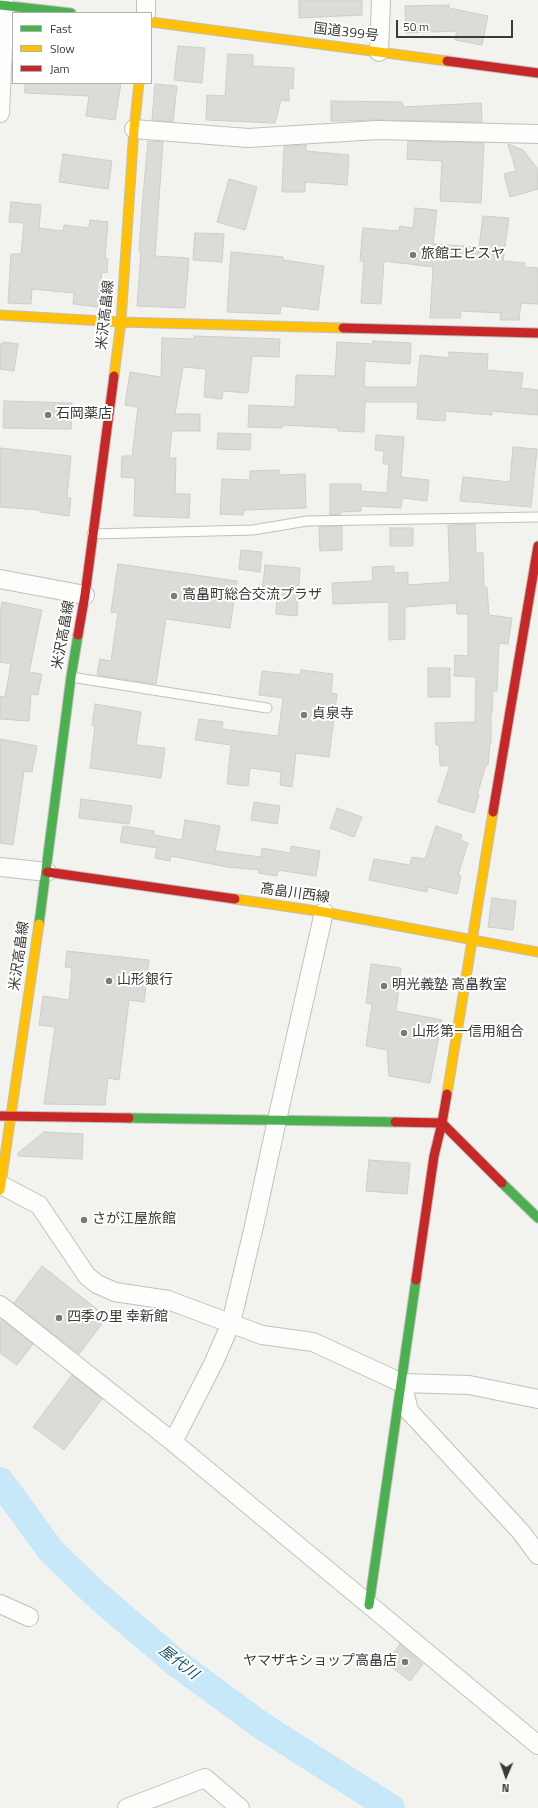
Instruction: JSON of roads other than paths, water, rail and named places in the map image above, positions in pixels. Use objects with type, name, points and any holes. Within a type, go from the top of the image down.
[{"type":"main road","points":[[3,5],[62,12]]},
{"type":"main road","name":"国道399号","points":[[152,22],[538,73]]},
{"type":"main road","name":"米沢高畠線","points":[[1,1187],[46,872],[71,677],[85,595],[121,322],[134,130],[139,84]]},
{"type":"main road","points":[[0,315],[121,322],[538,333]]},
{"type":"main road","points":[[369,1605],[434,1156],[442,1123],[471,939],[536,572],[538,546]]},
{"type":"main road","name":"高畠川西線","points":[[46,872],[324,912],[538,952]]},
{"type":"main road","points":[[0,1116],[442,1123],[538,1218]]},
{"type":"street","points":[[146,0],[146,12]]},
{"type":"street","points":[[379,52],[381,0]]},
{"type":"street","points":[[0,113],[3,5]]},
{"type":"street","points":[[134,130],[248,138],[377,130],[538,134]]},
{"type":"street","points":[[0,579],[85,595]]},
{"type":"street","points":[[0,867],[46,872]]},
{"type":"street","points":[[173,1442],[214,1362],[230,1323],[254,1226],[324,912]]},
{"type":"street","points":[[1,1187],[39,1205],[87,1276],[97,1284],[115,1292],[168,1300],[262,1335],[313,1342],[402,1383],[469,1384],[538,1399]]},
{"type":"street","points":[[0,1305],[173,1442],[538,1745]]},
{"type":"street","points":[[402,1383],[409,1411],[521,1532],[538,1555]]},
{"type":"street","points":[[0,1604],[29,1617]]},
{"type":"street","points":[[127,1808],[205,1778],[240,1808]]},
{"type":"lane","points":[[92,534],[253,530],[307,521],[538,517]]},
{"type":"lane","points":[[71,677],[267,708]]},
{"type":"waterway","name":"屋代川","points":[[0,1481],[52,1552],[98,1596],[175,1662],[262,1726],[391,1808]]},
{"type":"place","name":"旅館エビスヤ","points":[[413,255]]},
{"type":"place","name":"石岡薬店","points":[[48,415]]},
{"type":"place","name":"高畠町総合交流プラザ","points":[[174,596]]},
{"type":"place","name":"貞泉寺","points":[[304,715]]},
{"type":"place","name":"山形銀行","points":[[109,981]]},
{"type":"place","name":"明光義塾 高畠教室","points":[[384,986]]},
{"type":"place","name":"山形第一信用組合","points":[[404,1033]]},
{"type":"place","name":"さが江屋旅館","points":[[84,1220]]},
{"type":"place","name":"四季の里 幸新館","points":[[59,1318]]},
{"type":"place","name":"ヤマザキショップ高畠店","points":[[405,1662]]}]
